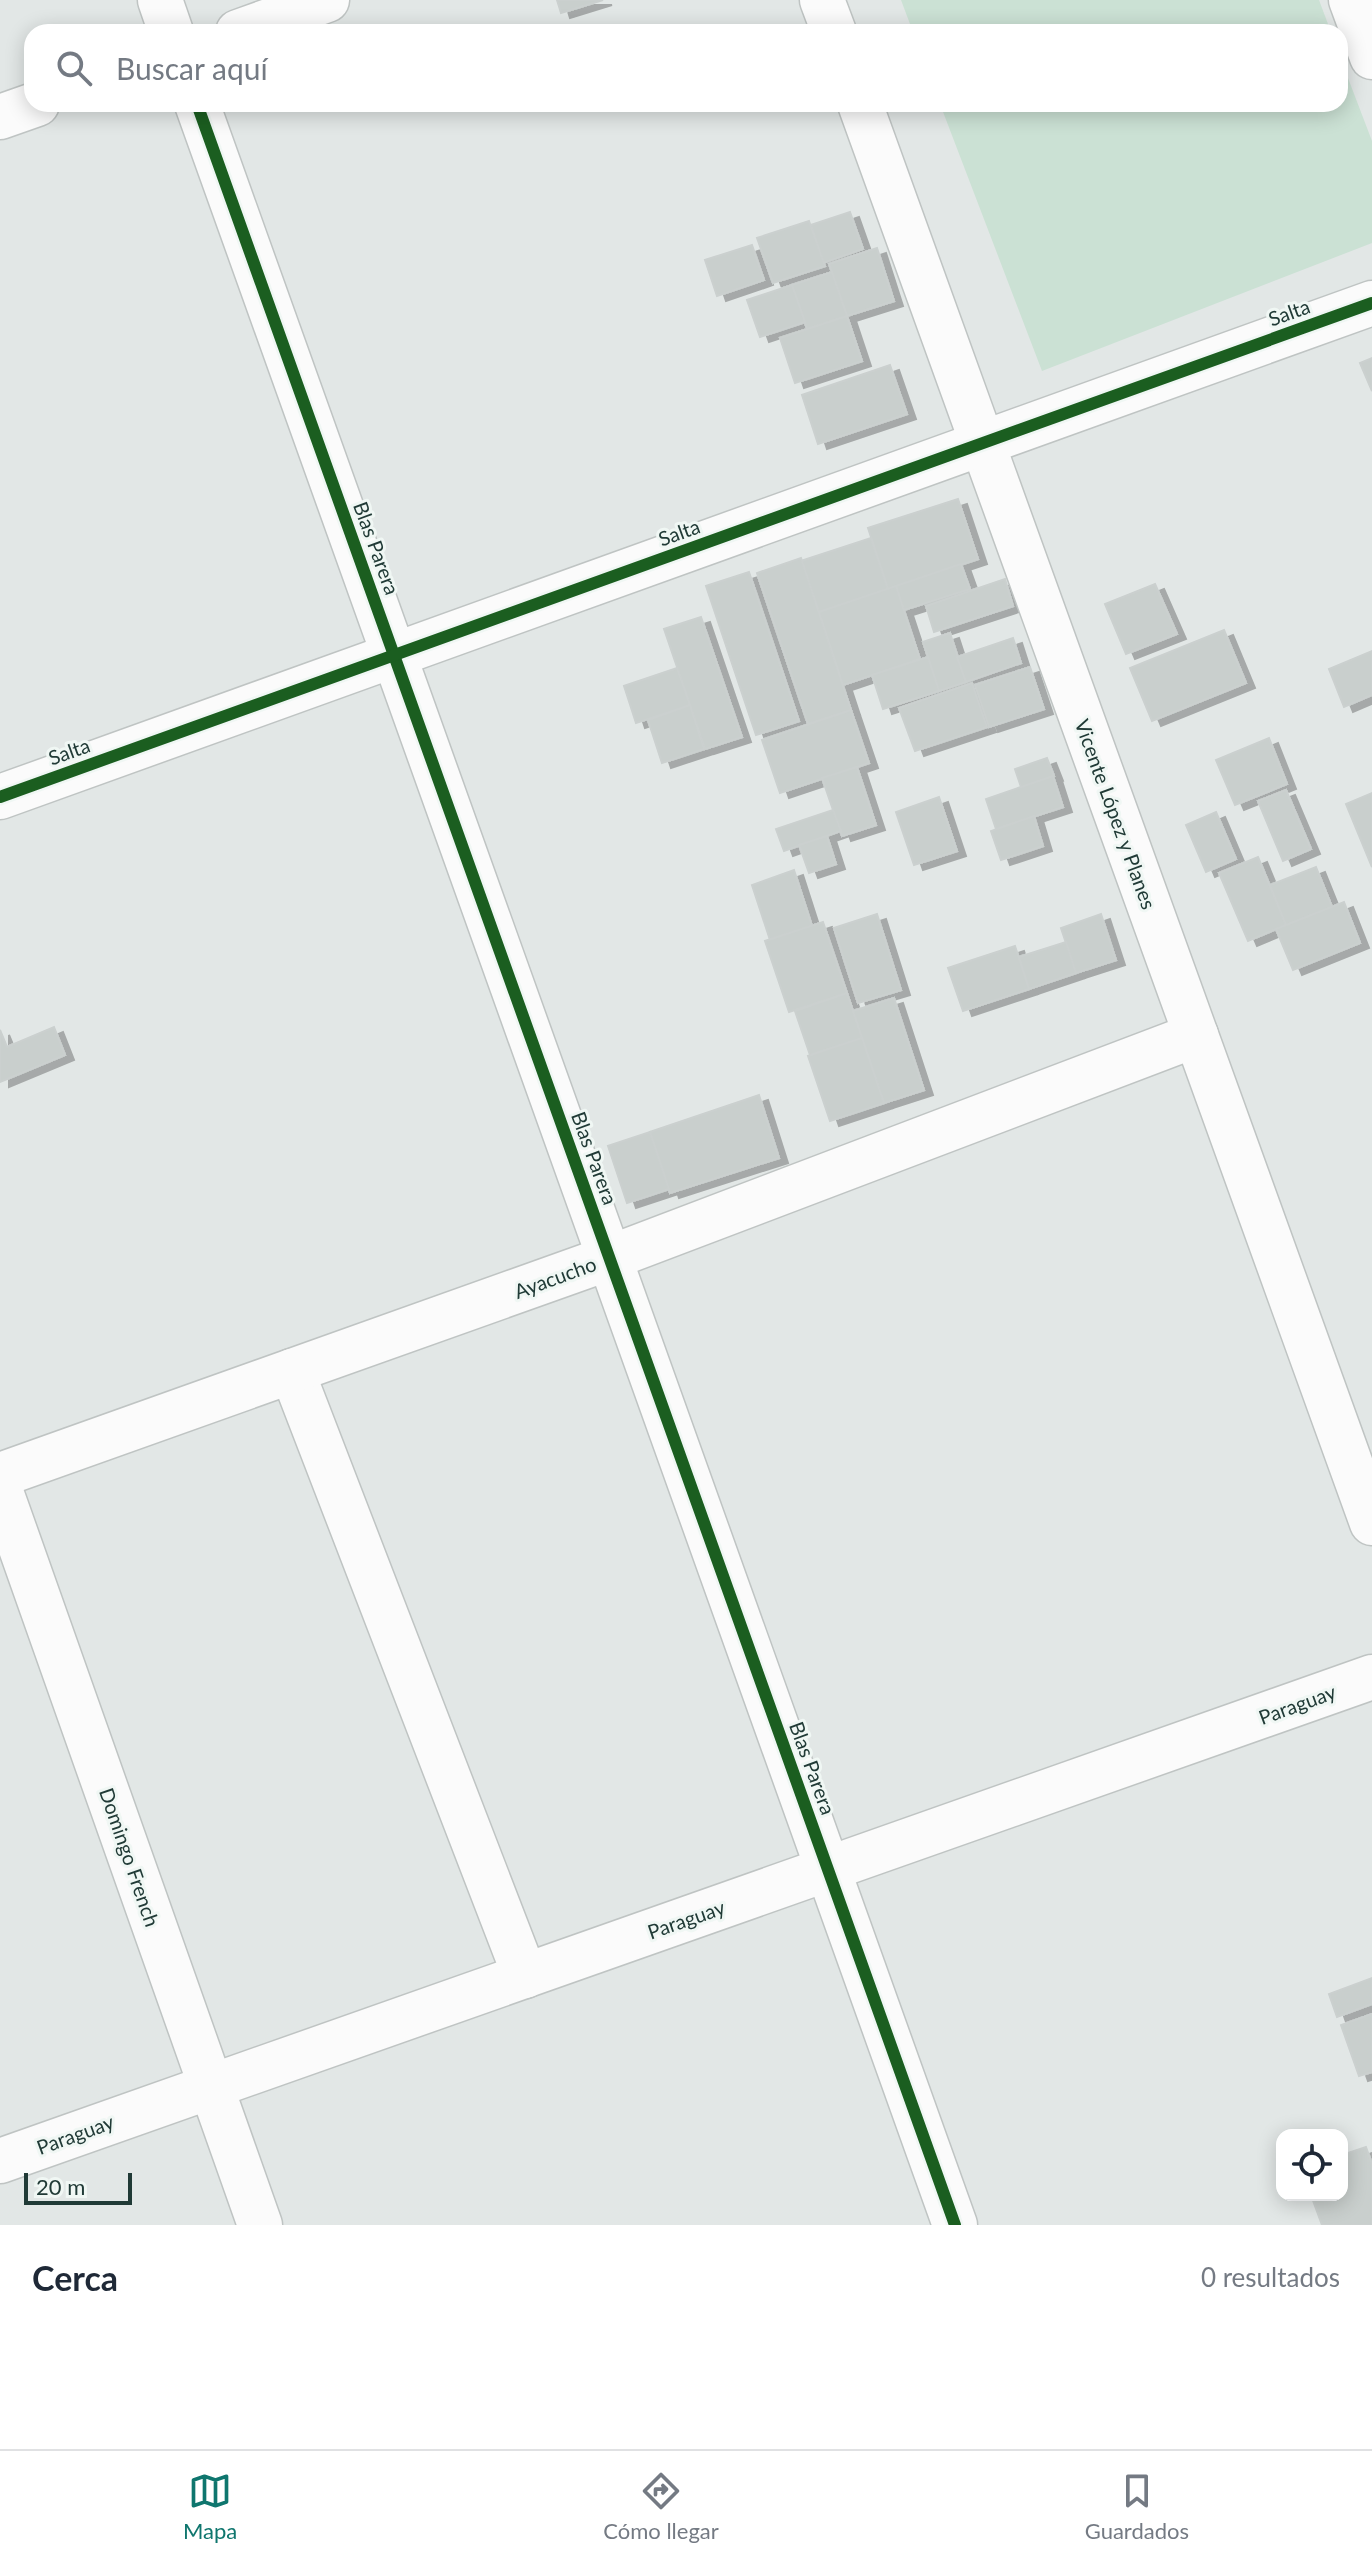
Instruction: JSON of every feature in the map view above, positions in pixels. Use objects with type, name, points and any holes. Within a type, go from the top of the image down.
[{"type":"street","points":[[160,0],[168,24]]},
{"type":"street","points":[[260,24],[327,0]]},
{"type":"street","points":[[822,0],[831,24]]},
{"type":"street","points":[[1351,0],[1372,57]]},
{"type":"street","points":[[0,117],[24,109]]},
{"type":"street","name":"Blas Parera","points":[[200,112],[955,2225]]},
{"type":"street","name":"Vicente López y Planes","points":[[863,112],[1372,1523]]},
{"type":"street","name":"Salta","points":[[0,797],[1372,303]]},
{"type":"street","name":"Ayacucho","points":[[0,1475],[609,1258],[1196,1035]]},
{"type":"street","points":[[292,1371],[525,1976]]},
{"type":"street","name":"Domingo French","points":[[0,1489],[260,2225]]},
{"type":"street","name":"Paraguay","points":[[0,2161],[1372,1677]]},
{"type":"green space","points":[[901,0],[1319,0],[1328,24],[910,24]]},
{"type":"green space","points":[[1348,78],[1372,141],[1372,243],[1042,371],[943,112],[1348,112]]},
{"type":"building","points":[[557,0],[603,0],[561,13]]},
{"type":"building","points":[[850,212],[863,249],[823,263],[811,225]]},
{"type":"building","points":[[809,221],[825,266],[773,283],[757,238]]},
{"type":"building","points":[[752,245],[764,280],[717,296],[705,260]]},
{"type":"building","points":[[877,248],[894,301],[847,316],[829,264]]},
{"type":"building","points":[[832,272],[847,316],[807,329],[792,285]]},
{"type":"building","points":[[792,285],[805,322],[760,337],[747,300]]},
{"type":"building","points":[[847,316],[862,361],[795,383],[780,338]]},
{"type":"building","points":[[1372,358],[1372,391],[1360,363]]},
{"type":"building","points":[[890,365],[907,414],[818,444],[802,395]]},
{"type":"building","points":[[958,499],[978,559],[888,589],[868,528]]},
{"type":"building","points":[[871,538],[888,589],[819,612],[801,561]]},
{"type":"building","points":[[801,558],[851,710],[808,724],[757,573]]},
{"type":"building","points":[[961,564],[970,589],[904,610],[896,586]]},
{"type":"building","points":[[749,572],[799,721],[756,735],[706,586]]},
{"type":"building","points":[[1005,579],[1013,606],[934,632],[926,606]]},
{"type":"building","points":[[1155,584],[1177,634],[1126,654],[1105,604]]},
{"type":"building","points":[[896,586],[920,659],[843,685],[819,612]]},
{"type":"building","points":[[701,617],[742,737],[705,749],[664,629]]},
{"type":"building","points":[[1224,630],[1246,683],[1152,721],[1130,668]]},
{"type":"building","points":[[950,633],[966,682],[939,691],[923,642]]},
{"type":"building","points":[[1013,638],[1021,663],[966,682],[957,657]]},
{"type":"building","points":[[1372,651],[1372,695],[1344,707],[1329,669]]},
{"type":"building","points":[[928,657],[939,691],[883,709],[872,675]]},
{"type":"building","points":[[1030,667],[1044,709],[989,727],[975,685]]},
{"type":"building","points":[[677,668],[690,705],[636,723],[624,686]]},
{"type":"building","points":[[972,683],[987,727],[915,751],[899,708]]},
{"type":"building","points":[[690,705],[704,749],[662,763],[648,720]]},
{"type":"building","points":[[851,710],[869,763],[780,793],[762,740]]},
{"type":"building","points":[[1269,738],[1287,784],[1235,805],[1216,760]]},
{"type":"building","points":[[1047,758],[1054,776],[1021,787],[1015,769]]},
{"type":"building","points":[[857,767],[876,825],[842,836],[822,778]]},
{"type":"building","points":[[1053,776],[1063,807],[996,829],[986,799]]},
{"type":"building","points":[[1286,790],[1311,849],[1283,861],[1258,801]]},
{"type":"building","points":[[1372,793],[1372,867],[1346,804]]},
{"type":"building","points":[[939,797],[957,851],[914,865],[896,812]]},
{"type":"building","points":[[833,810],[841,831],[784,851],[776,829]]},
{"type":"building","points":[[1216,812],[1236,859],[1206,872],[1186,825]]},
{"type":"building","points":[[1034,816],[1043,846],[1001,860],[991,831]]},
{"type":"building","points":[[827,836],[836,864],[809,873],[799,845]]},
{"type":"building","points":[[1258,857],[1286,925],[1248,941],[1219,873]]},
{"type":"building","points":[[1316,867],[1332,907],[1286,925],[1270,885]]},
{"type":"building","points":[[794,870],[812,926],[770,940],[752,885]]},
{"type":"building","points":[[1344,902],[1360,943],[1293,970],[1276,929]]},
{"type":"building","points":[[877,914],[901,990],[858,1003],[834,928]]},
{"type":"building","points":[[1101,914],[1116,960],[1076,973],[1061,928]]},
{"type":"building","points":[[823,922],[847,993],[789,1012],[765,941]]},
{"type":"building","points":[[1066,942],[1076,973],[1029,989],[1019,957]]},
{"type":"building","points":[[1015,946],[1029,989],[963,1011],[948,968]]},
{"type":"building","points":[[847,993],[862,1038],[810,1055],[795,1011]]},
{"type":"building","points":[[894,998],[924,1090],[884,1103],[853,1011]]},
{"type":"building","points":[[54,1027],[65,1055],[0,1082],[0,1030],[7,1047]]},
{"type":"building","points":[[862,1038],[884,1103],[830,1121],[808,1056]]},
{"type":"building","points":[[759,1095],[779,1158],[670,1193],[650,1132]]},
{"type":"building","points":[[650,1132],[669,1189],[627,1203],[608,1146]]},
{"type":"building","points":[[1372,1978],[1372,2004],[1337,2017],[1329,1994]]},
{"type":"building","points":[[1372,2014],[1372,2072],[1359,2076],[1341,2025]]},
{"type":"building","points":[[1366,2147],[1372,2164],[1372,2225],[1322,2225],[1313,2201],[1348,2201],[1348,2153]]},
{"type":"cycle path","points":[[200,112],[955,2225]]},
{"type":"cycle path","points":[[0,797],[1372,303]]}]
